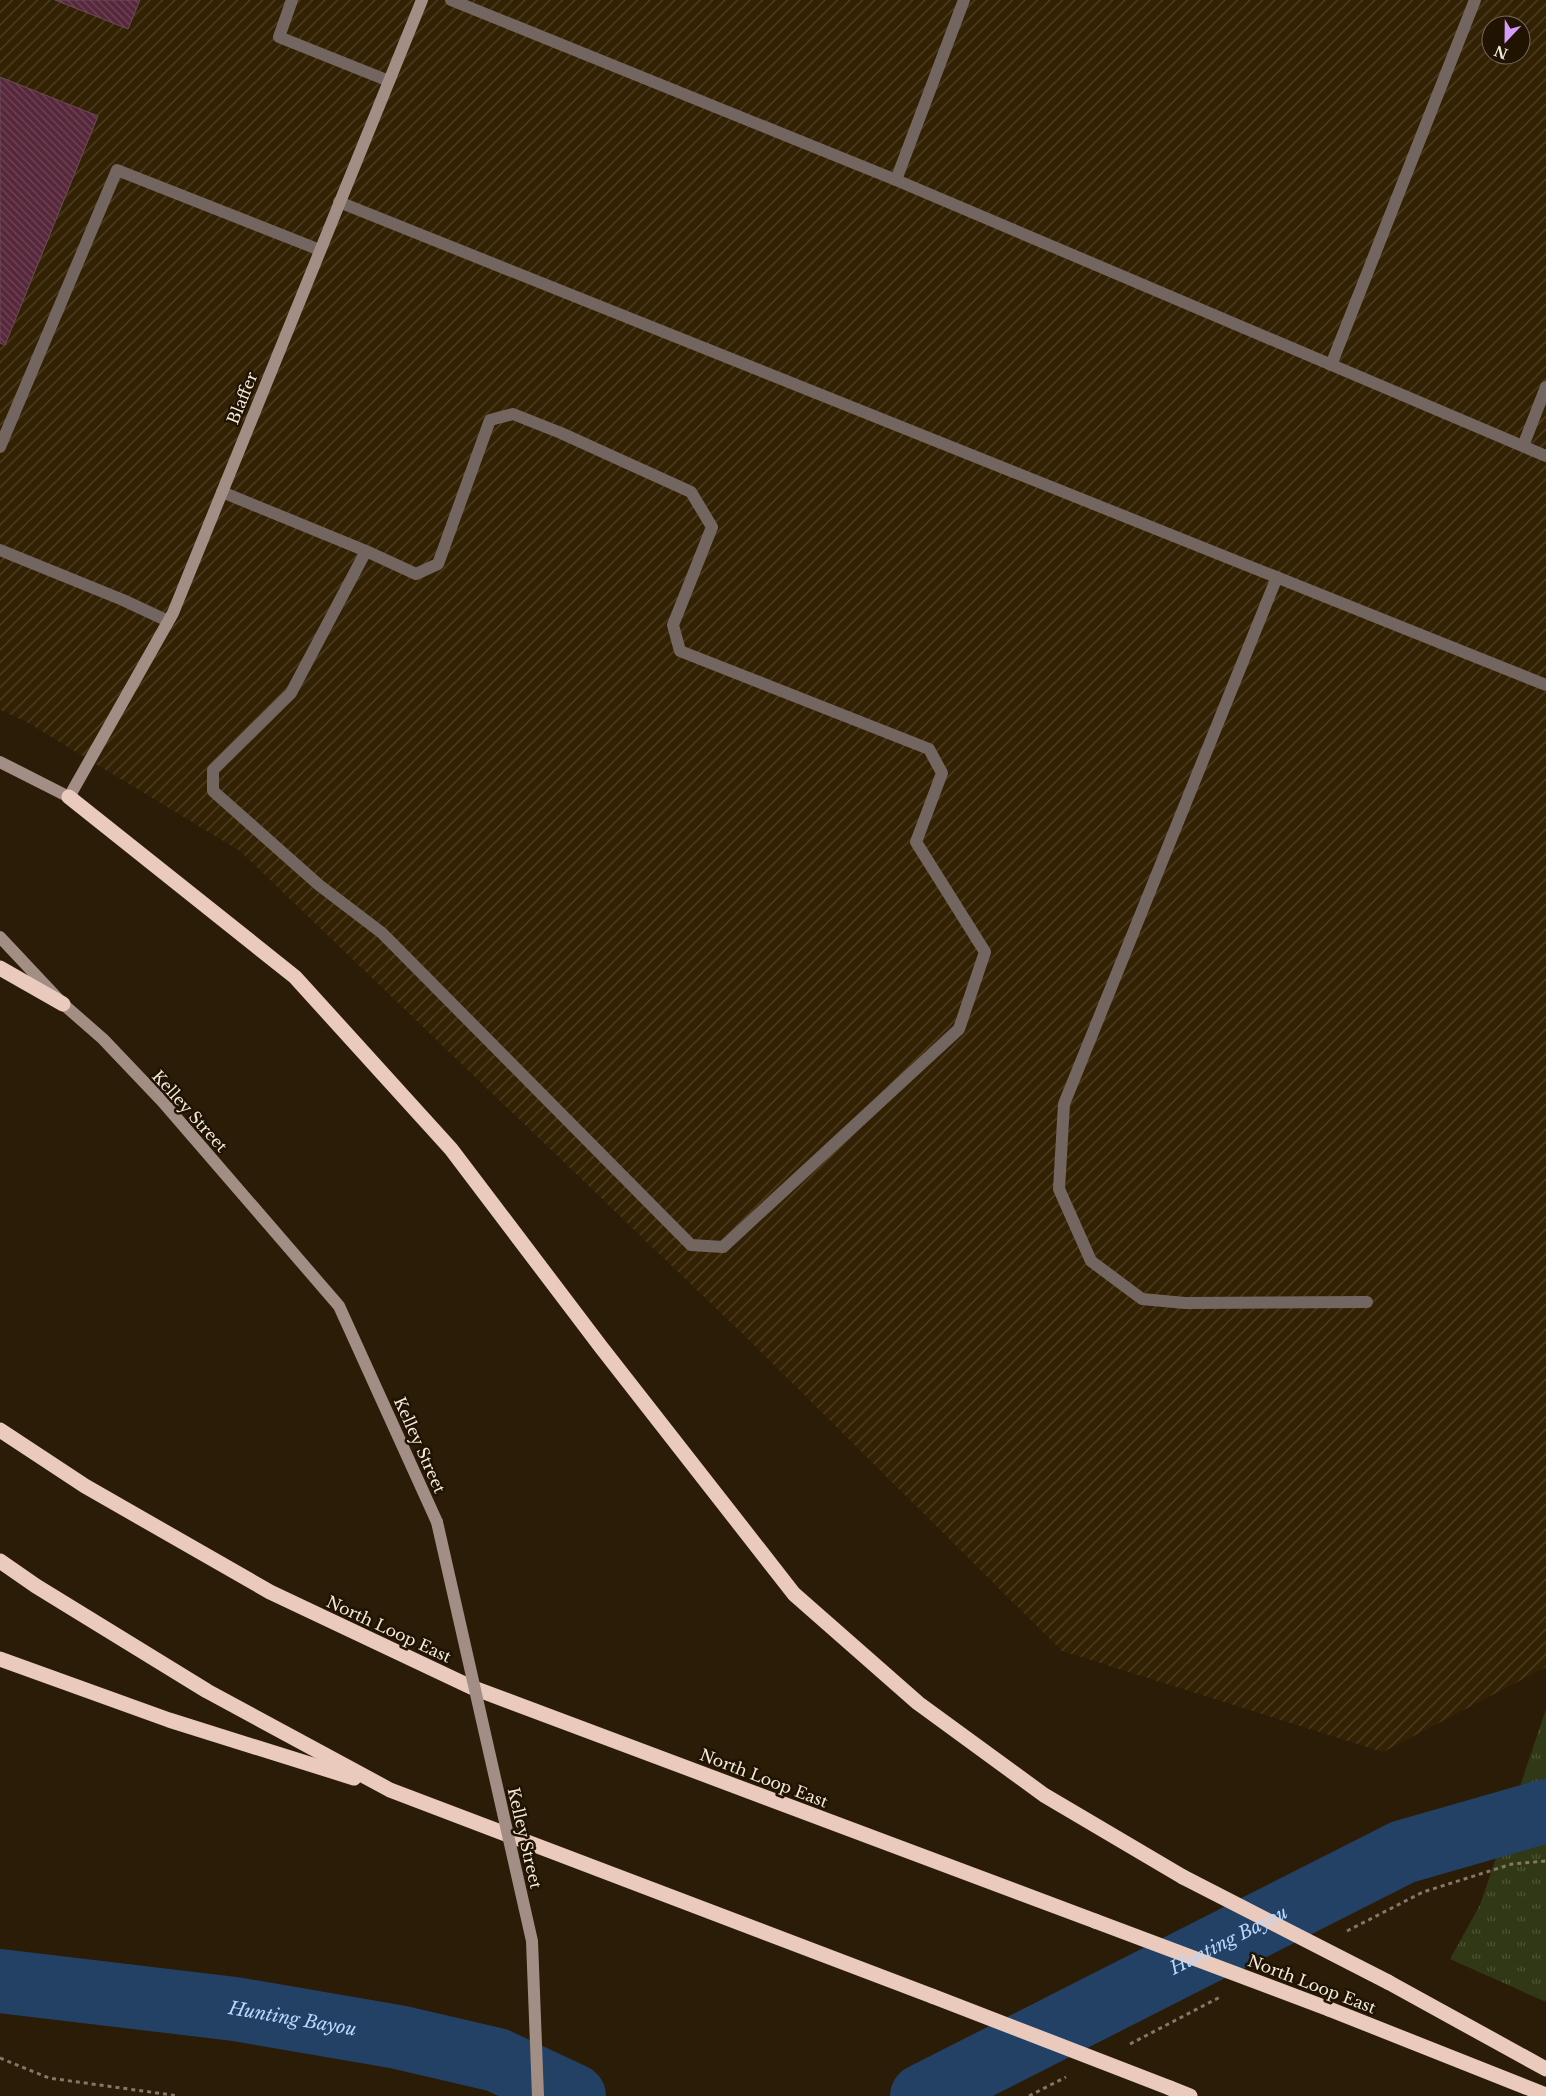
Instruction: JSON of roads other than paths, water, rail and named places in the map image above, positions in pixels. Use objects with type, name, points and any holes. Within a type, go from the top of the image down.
[{"type":"highway","points":[[68,797],[295,977],[451,1149],[601,1347],[794,1594],[918,1704],[1044,1795],[1184,1877],[1388,1982],[1546,2069]]},
{"type":"highway","points":[[0,968],[63,1004]]},
{"type":"highway","name":"North Loop East","points":[[0,1430],[85,1486],[270,1592],[471,1687],[1329,2009],[1546,2095]]},
{"type":"highway","points":[[0,1561],[36,1586],[207,1691],[390,1790]]},
{"type":"highway","points":[[0,1659],[168,1720],[390,1790],[1190,2096]]},
{"type":"main road","name":"Blaffer","points":[[68,797],[168,621],[422,0]]},
{"type":"main road","points":[[0,762],[68,797]]},
{"type":"main road","name":"Kelley Street","points":[[0,937],[63,1004],[103,1040],[162,1101],[339,1306],[437,1522],[532,1942],[538,2096]]},
{"type":"lane","points":[[292,0],[279,37],[389,81]]},
{"type":"lane","points":[[451,0],[896,180],[1546,456]]},
{"type":"lane","points":[[896,180],[964,0]]},
{"type":"lane","points":[[1331,365],[1475,0]]},
{"type":"lane","points":[[0,447],[117,170],[320,250]]},
{"type":"lane","points":[[340,202],[1546,685]]},
{"type":"lane","points":[[1523,446],[1546,387]]},
{"type":"lane","points":[[222,492],[292,519],[366,551],[416,574],[438,564],[490,420],[513,414],[561,433],[691,492],[712,528],[673,624],[680,650],[930,749],[942,773],[916,842],[985,952],[958,1029],[722,1247],[691,1245],[382,933],[318,885],[213,791],[213,770],[291,693],[366,551]]},
{"type":"lane","points":[[0,550],[123,600],[168,621]]},
{"type":"lane","points":[[1277,577],[1064,1104],[1059,1188],[1091,1261],[1142,1299],[1185,1303],[1367,1302]]},
{"type":"waterway","name":"Hunting Bayou","points":[[922,2096],[1403,1852],[1546,1811]]},
{"type":"waterway","name":"Hunting Bayou","points":[[0,1981],[235,2009],[398,2037],[497,2060],[574,2096]]}]
